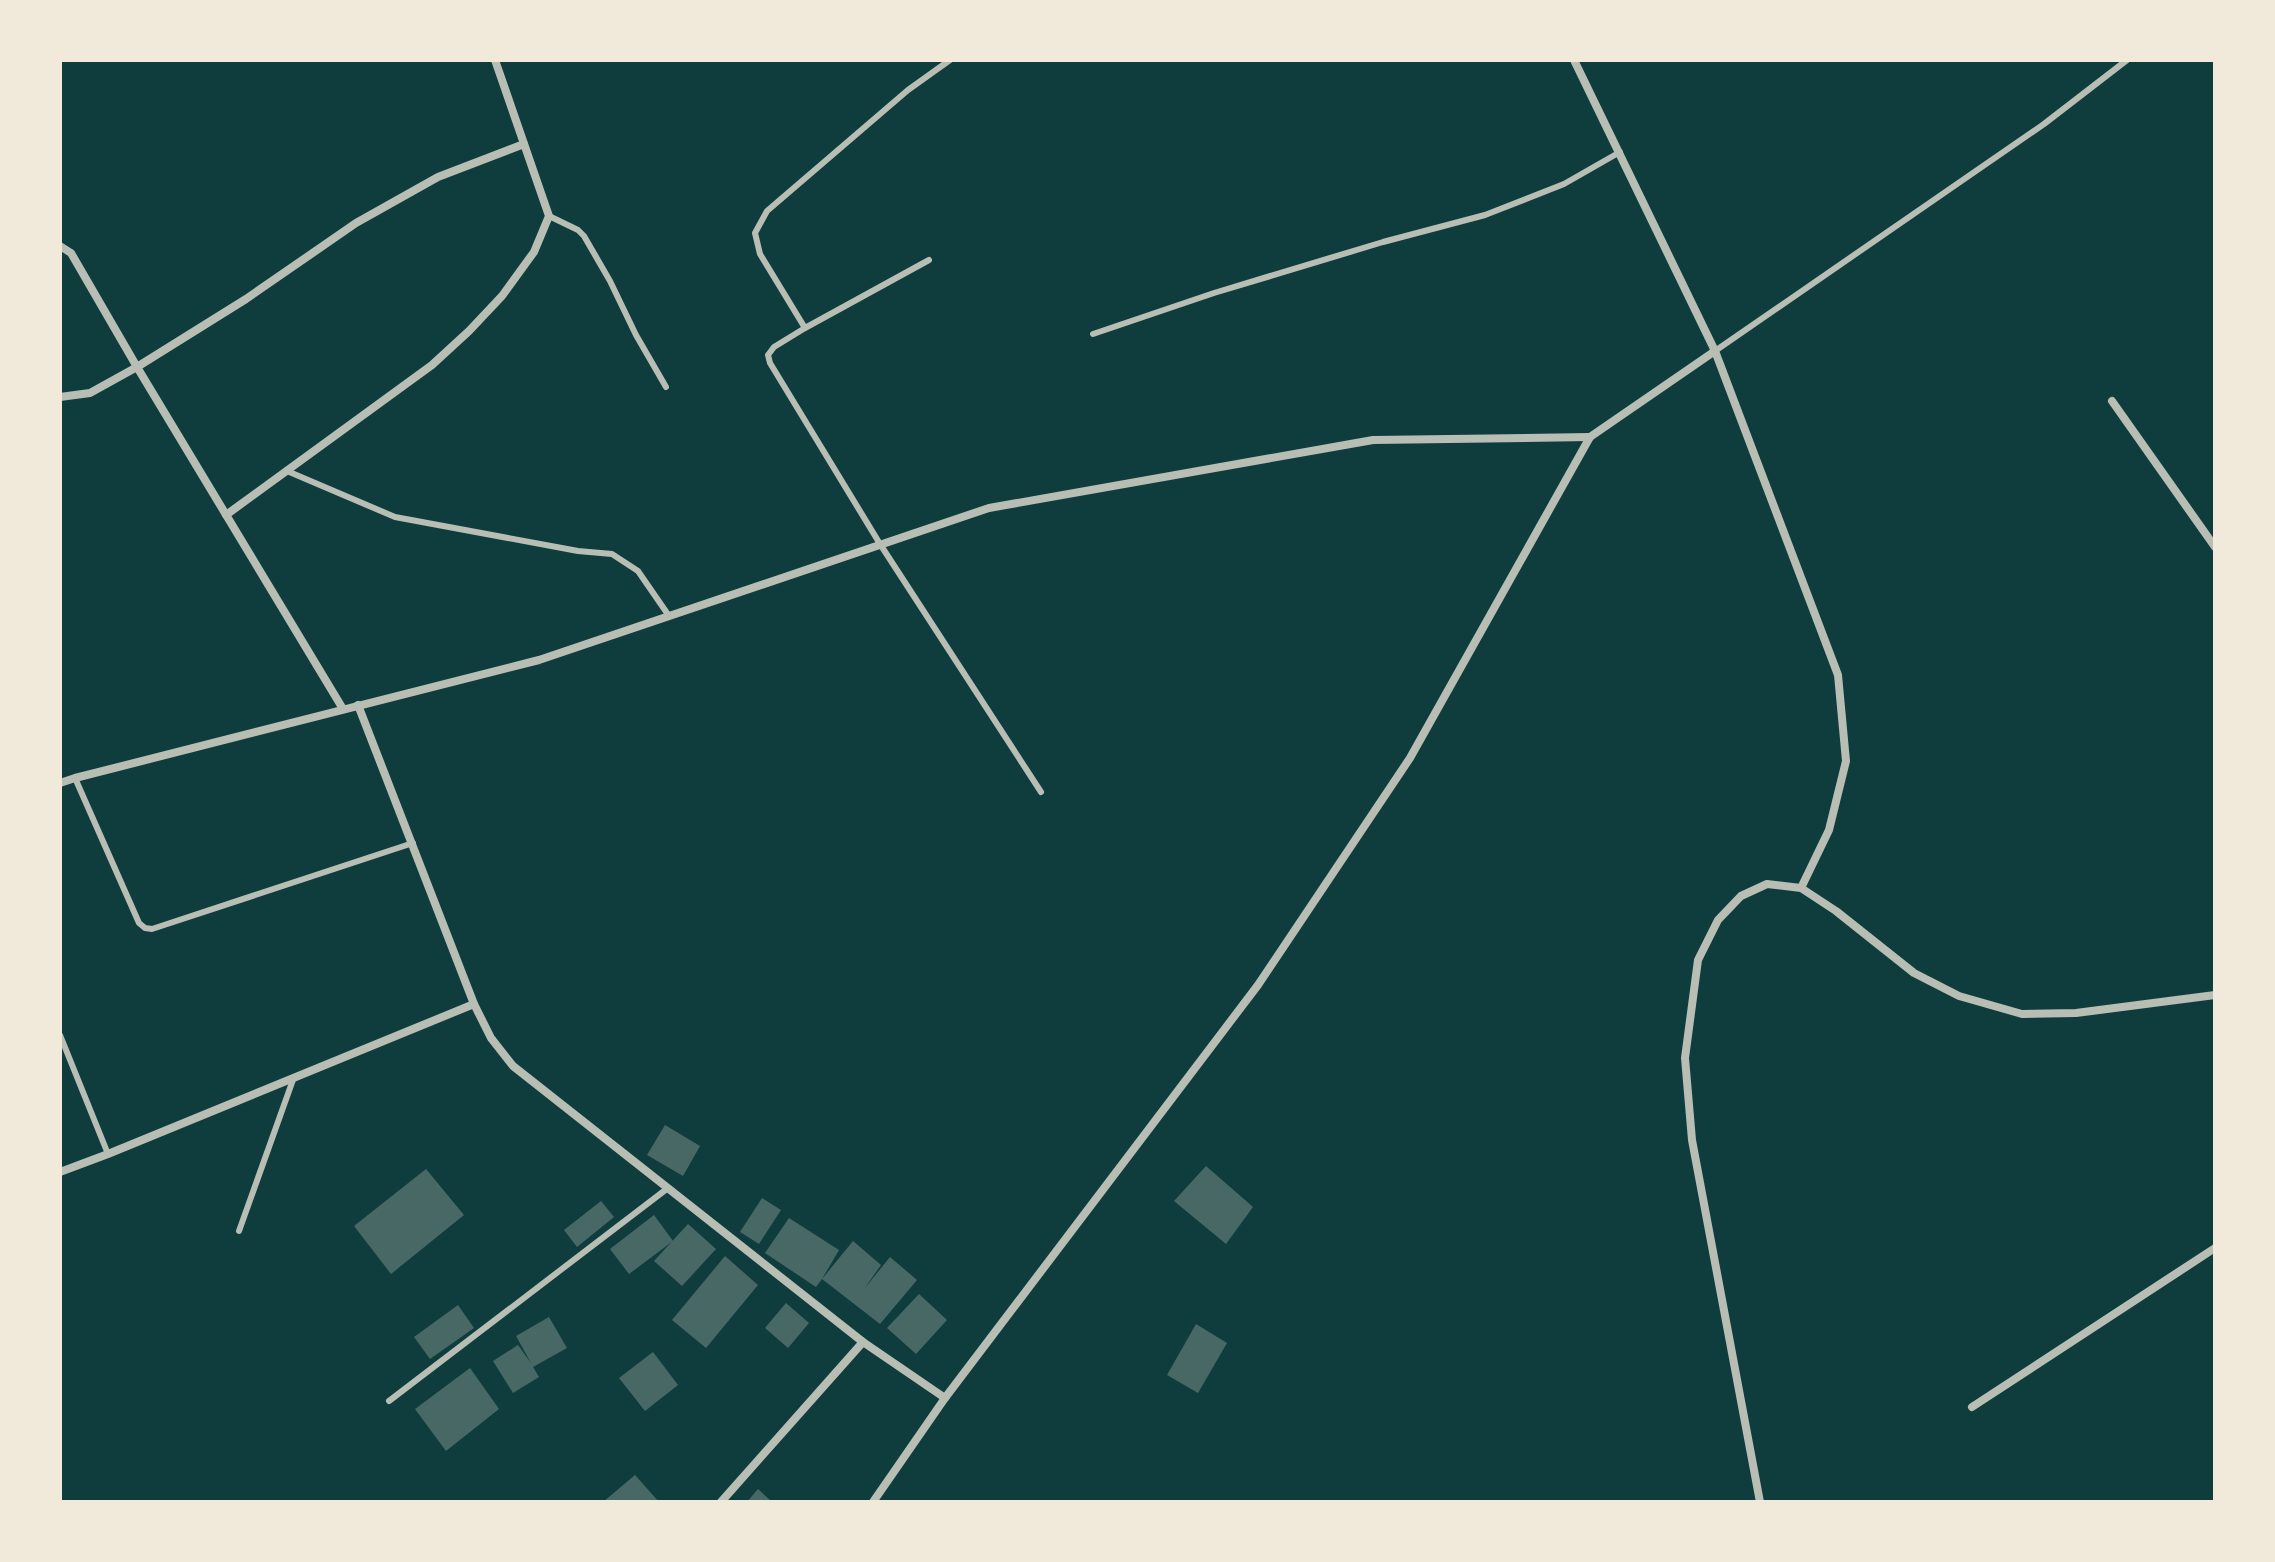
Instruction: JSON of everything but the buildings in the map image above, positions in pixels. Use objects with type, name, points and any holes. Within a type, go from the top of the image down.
[{"type":"street","points":[[226,515],[432,365],[502,296],[534,252],[549,216],[495,60]]},
{"type":"street","points":[[1574,60],[1715,351],[1838,675],[1846,761],[1829,830],[1801,888]]},
{"type":"street","points":[[60,397],[90,393],[137,367],[246,299],[356,223],[438,177],[524,144]]},
{"type":"street","points":[[60,246],[71,253],[343,709]]},
{"type":"street","points":[[873,1502],[945,1398],[1275,960],[1410,758],[1590,437],[1715,351]]},
{"type":"street","points":[[2112,401],[2215,547]]},
{"type":"street","points":[[60,783],[539,660],[989,508],[1373,440],[1590,437]]},
{"type":"street","points":[[358,705],[474,1004],[491,1038],[513,1066],[863,1342],[945,1398]]},
{"type":"street","points":[[1760,1502],[1692,1140],[1685,1058],[1698,960],[1718,920],[1741,896],[1767,884],[1801,888],[1836,911],[1914,973],[1959,996],[2022,1014],[2076,1013],[2215,995]]},
{"type":"street","points":[[60,1172],[474,1004]]},
{"type":"street","points":[[1972,1407],[2215,1248]]},
{"type":"street","points":[[721,1502],[863,1342]]},
{"type":"lane","points":[[805,328],[760,254],[755,233],[767,211],[908,90],[950,60]]},
{"type":"lane","points":[[1715,351],[2044,124],[2127,60]]},
{"type":"lane","points":[[1093,334],[1214,293],[1485,215],[1564,184],[1620,152]]},
{"type":"lane","points":[[549,216],[584,236],[666,387]]},
{"type":"lane","points":[[929,260],[805,328],[774,347],[768,355],[880,544],[1041,792]]},
{"type":"lane","points":[[287,471],[395,517],[578,551],[612,554],[638,571],[669,616]]},
{"type":"lane","points":[[75,778],[139,923],[145,928],[152,929],[413,843]]},
{"type":"lane","points":[[60,1035],[108,1154]]},
{"type":"lane","points":[[239,1231],[294,1077]]},
{"type":"lane","points":[[389,1401],[668,1188]]}]
